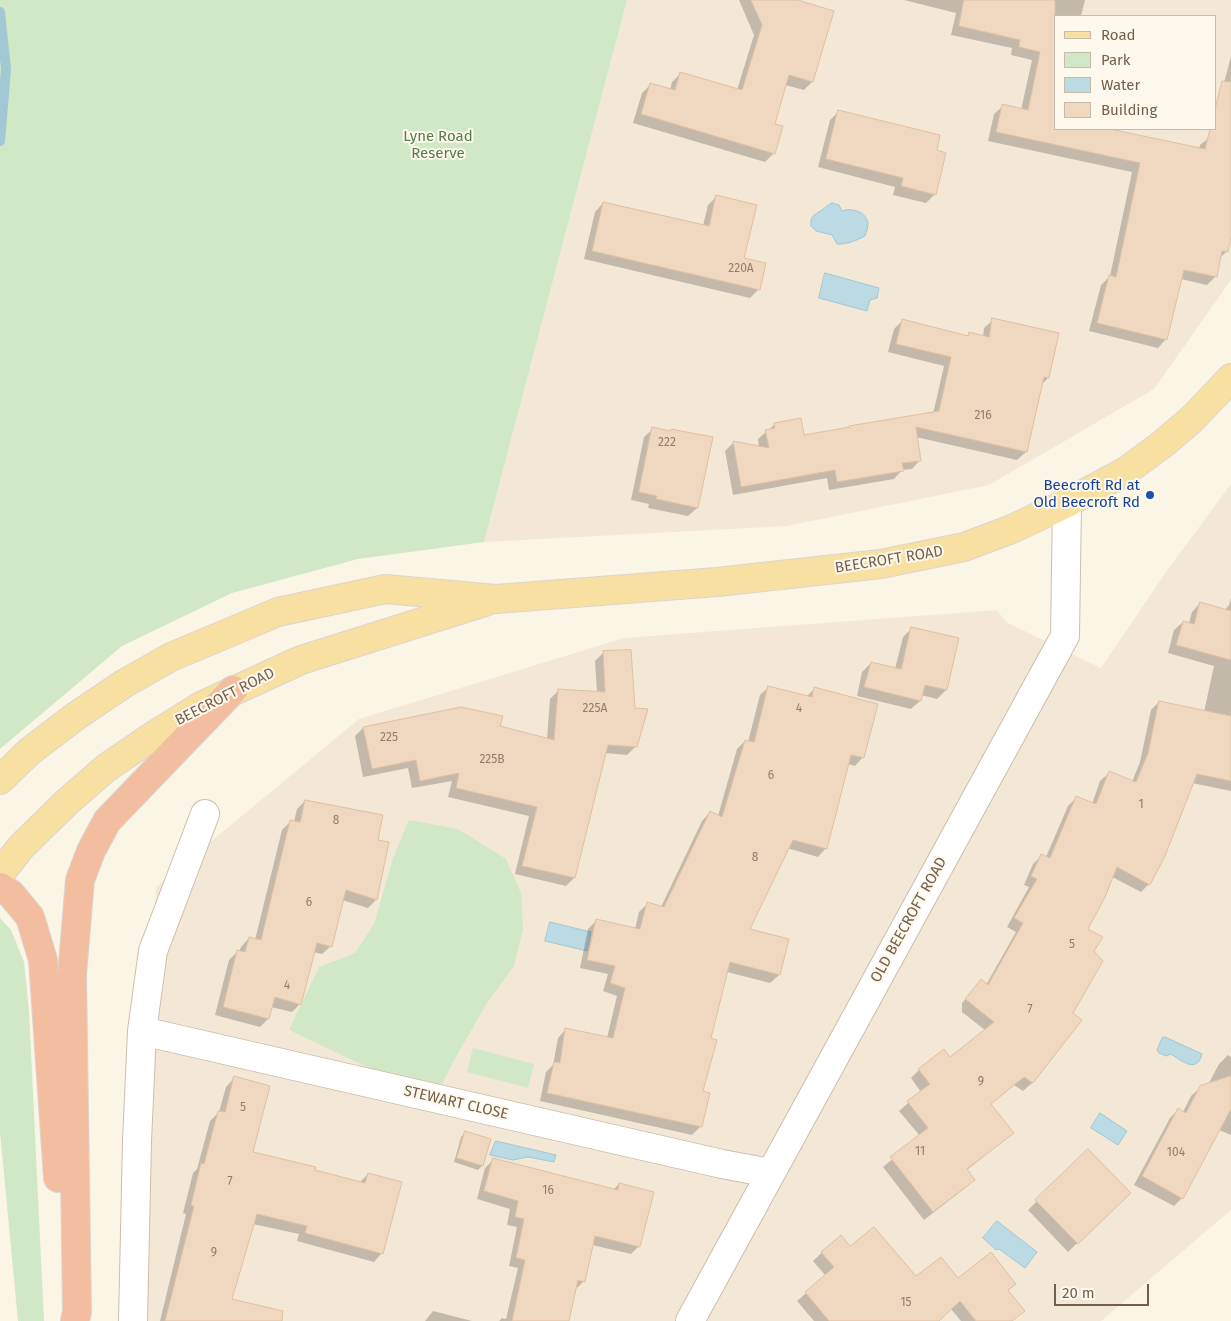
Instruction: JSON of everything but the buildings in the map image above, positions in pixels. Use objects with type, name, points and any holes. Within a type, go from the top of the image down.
[{"type":"highway","points":[[76,1321],[72,975],[80,880],[91,850],[107,821],[233,690]]},
{"type":"highway","points":[[0,887],[11,894],[30,917],[43,960],[68,1321]]},
{"type":"main road","name":"BEECROFT ROAD","points":[[0,780],[45,740],[76,716],[125,683],[171,657],[278,612],[385,588],[496,599],[717,582],[881,564],[964,546],[1012,529],[1067,503],[1126,471],[1164,443],[1192,419],[1231,378]]},
{"type":"main road","name":"BEECROFT ROAD","points":[[0,874],[21,847],[66,802],[106,768],[201,706],[301,660],[496,599]]},
{"type":"street","name":"OLD BEECROFT ROAD","points":[[690,1321],[1065,636],[1067,503]]},
{"type":"street","points":[[133,1321],[137,1141],[142,1032],[153,951],[205,814]]},
{"type":"street","name":"STEWART CLOSE","points":[[142,1032],[712,1161],[770,1172]]},
{"type":"shaded area","points":[[627,0],[1231,0],[1231,280],[1154,389],[989,485],[787,526],[484,542]]},
{"type":"shaded area","points":[[1231,484],[1231,1210],[1101,1321],[139,1321],[156,887],[359,719],[624,638],[997,610],[1006,622],[1101,668],[1166,572]]},
{"type":"green space","name":"Lyne Road Reserve","points":[[0,0],[627,0],[484,542],[358,559],[232,593],[122,646],[0,749]]},
{"type":"green space","points":[[409,820],[458,829],[506,859],[521,893],[523,929],[514,966],[485,1006],[438,1093],[373,1070],[289,1030],[319,967],[355,953],[374,924],[393,858]]},
{"type":"green space","points":[[0,918],[11,930],[24,962],[29,1011],[44,1321],[18,1321],[0,1132]]},
{"type":"green space","points":[[473,1048],[534,1064],[528,1088],[467,1072]]},
{"type":"water","points":[[832,203],[839,205],[842,211],[854,210],[865,216],[868,224],[865,236],[844,244],[837,244],[832,235],[816,231],[811,226],[813,216]]},
{"type":"water","points":[[825,273],[879,288],[877,298],[870,300],[867,311],[819,298]]},
{"type":"water","points":[[550,922],[591,932],[587,951],[545,941]]},
{"type":"water","points":[[1165,1037],[1202,1054],[1200,1060],[1193,1065],[1171,1054],[1166,1056],[1159,1053],[1157,1050],[1162,1038]]},
{"type":"water","points":[[1100,1113],[1127,1131],[1118,1145],[1091,1128]]},
{"type":"water","points":[[496,1141],[556,1155],[554,1162],[528,1157],[513,1160],[490,1155]]},
{"type":"water","points":[[997,1221],[1037,1252],[1025,1268],[999,1249],[996,1250],[983,1238]]},
{"type":"waterway","points":[[0,12],[6,69],[0,141]]},
{"type":"place","name":"Beecroft Rd at Old Beecroft Rd","points":[[1150,495]]}]
